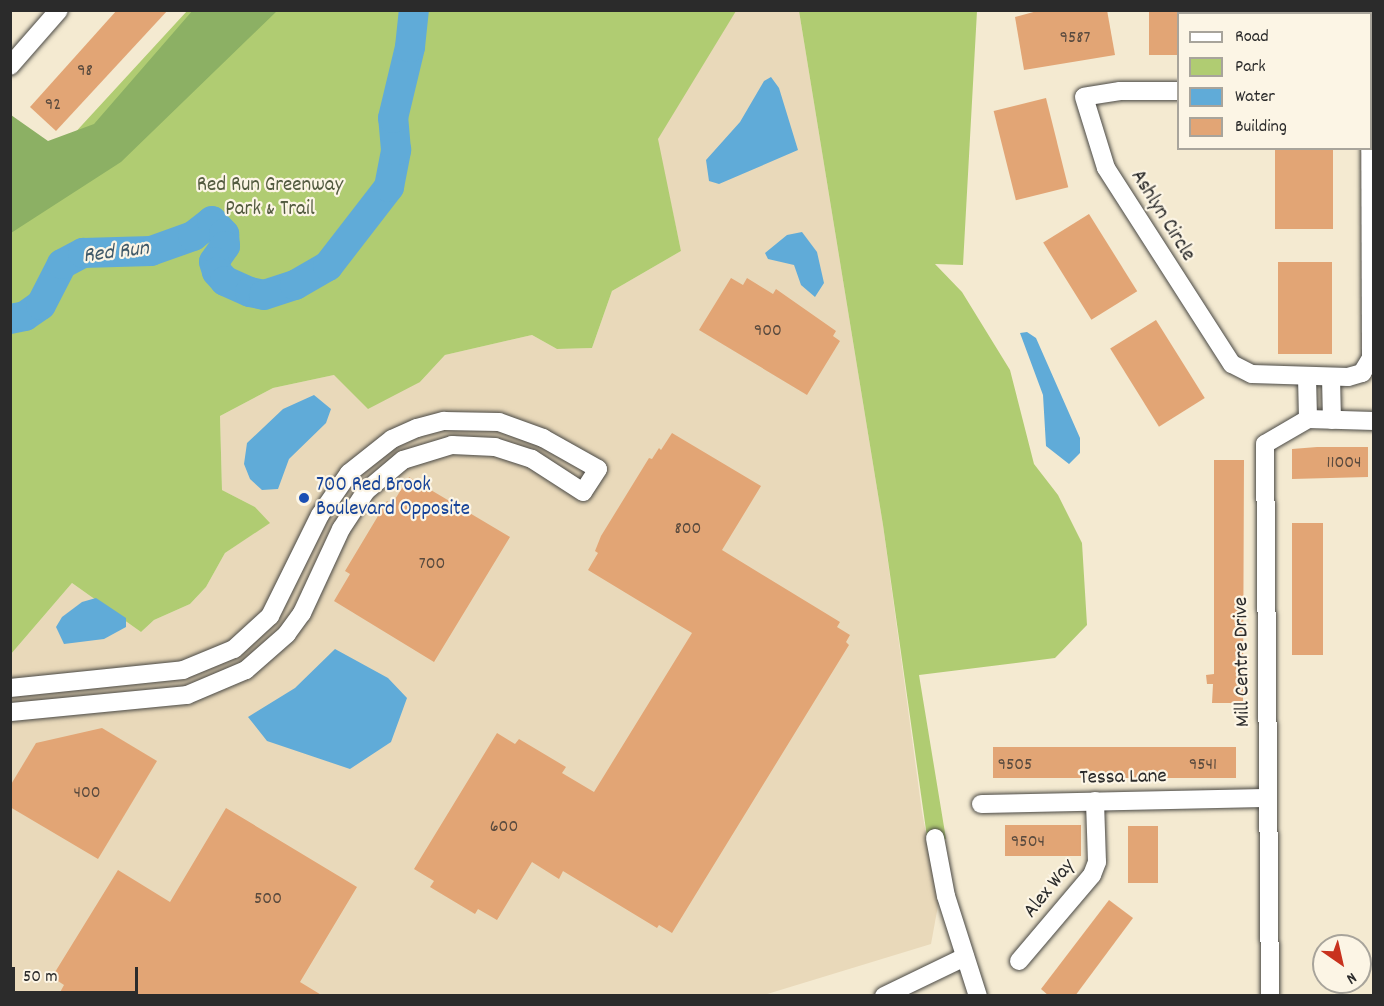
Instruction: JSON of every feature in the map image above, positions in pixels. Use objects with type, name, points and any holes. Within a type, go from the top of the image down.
[{"type":"street","points":[[10,66],[59,11]]},
{"type":"street","name":"Ashlyn Circle","points":[[1177,91],[1120,91],[1084,97],[1106,168],[1232,364],[1246,373],[1307,377],[1362,374],[1371,358],[1371,150]]},
{"type":"street","points":[[1307,377],[1308,419],[1374,421]]},
{"type":"street","points":[[1331,377],[1332,420]]},
{"type":"street","name":"Mill Centre Drive","points":[[1270,996],[1265,444],[1308,419]]},
{"type":"street","points":[[10,688],[183,670],[234,649],[270,616],[320,516],[349,472],[377,448],[417,428],[453,421],[499,422],[543,438],[598,469],[583,492],[553,471],[513,451],[476,444],[426,451],[384,473],[366,490],[341,529],[302,614],[287,634],[246,670],[188,694],[10,712]]},
{"type":"street","name":"Tessa Lane","points":[[981,804],[1267,798]]},
{"type":"street","name":"Alex Way","points":[[1019,961],[1092,875],[1097,862],[1095,801]]},
{"type":"street","points":[[934,838],[946,896],[978,996]]},
{"type":"street","points":[[884,996],[965,957]]},
{"type":"shaded area","points":[[736,10],[799,11],[883,525],[922,812],[939,900],[931,944],[764,995],[11,996],[11,654],[72,583],[141,632],[154,620],[190,604],[206,587],[225,553],[269,523],[255,507],[222,490],[220,416],[273,388],[334,375],[420,382],[445,355],[532,335],[557,349],[592,348],[612,291],[681,251],[657,139]]},
{"type":"green space","points":[[193,10],[277,11],[121,162],[11,233],[11,115],[48,141],[94,124]]},
{"type":"green space","name":"Red Run Greenway Park & Trail","points":[[187,11],[736,11],[658,139],[681,251],[612,291],[592,348],[557,349],[532,335],[445,355],[420,382],[368,409],[334,375],[273,388],[220,416],[222,490],[255,507],[270,523],[225,553],[206,587],[190,604],[154,620],[141,632],[72,583],[11,654],[11,127],[48,162]]},
{"type":"green space","points":[[799,11],[977,11],[963,265],[935,264],[962,292],[1010,370],[1034,464],[1058,495],[1082,543],[1087,625],[1055,658],[919,675],[946,839],[928,844],[883,525]]},
{"type":"water","points":[[771,77],[779,88],[798,150],[719,184],[709,181],[706,160],[740,122],[764,81]]},
{"type":"water","points":[[802,232],[817,252],[824,283],[815,297],[801,285],[794,265],[768,259],[765,253],[787,235]]},
{"type":"water","points":[[1027,332],[1036,338],[1080,438],[1080,453],[1069,464],[1046,446],[1043,395],[1020,333]]},
{"type":"water","points":[[314,395],[331,409],[326,423],[289,459],[278,489],[262,490],[250,479],[244,464],[247,443],[283,409]]},
{"type":"water","points":[[96,598],[126,618],[126,627],[104,639],[64,644],[56,627],[62,617],[82,602]]},
{"type":"water","points":[[335,649],[388,678],[407,698],[391,742],[350,769],[267,741],[248,717],[295,688]]},
{"type":"building","points":[[117,10],[168,10],[56,131],[30,107]]},
{"type":"building","points":[[1041,10],[1107,10],[1115,55],[1024,70],[1015,17]]},
{"type":"building","points":[[1149,10],[1179,10],[1177,12],[1177,55],[1149,55]]},
{"type":"building","points":[[1046,98],[1068,187],[1016,200],[994,111]]},
{"type":"building","points":[[1275,150],[1333,150],[1333,229],[1275,229]]},
{"type":"building","points":[[1089,214],[1137,291],[1091,320],[1043,243]]},
{"type":"building","points":[[1278,262],[1332,262],[1332,354],[1278,354]]},
{"type":"building","points":[[731,278],[743,285],[747,278],[773,294],[776,289],[836,331],[833,336],[840,341],[807,395],[699,330]]},
{"type":"building","points":[[1156,320],[1205,398],[1159,427],[1110,349]]},
{"type":"building","points":[[672,433],[761,486],[722,550],[840,622],[837,627],[850,635],[846,642],[849,645],[672,933],[659,925],[657,928],[563,871],[559,879],[532,862],[497,920],[478,909],[475,914],[430,887],[434,881],[414,869],[497,733],[515,744],[519,739],[566,767],[562,773],[594,792],[692,633],[588,570],[598,553],[595,551],[601,536],[649,458],[652,459],[659,448],[661,450]]},
{"type":"building","points":[[1368,447],[1368,477],[1292,479],[1292,449]]},
{"type":"building","points":[[1214,460],[1244,460],[1243,703],[1212,703],[1213,684],[1207,684],[1206,675],[1214,674]]},
{"type":"building","points":[[409,477],[510,537],[434,662],[334,601],[350,574],[345,571],[387,501],[392,504]]},
{"type":"building","points":[[1292,523],[1323,523],[1323,655],[1292,655]]},
{"type":"building","points":[[102,728],[157,761],[98,859],[10,807],[10,786],[36,743]]},
{"type":"building","points":[[993,747],[1236,747],[1236,778],[993,778]]},
{"type":"building","points":[[226,808],[357,887],[300,982],[323,996],[58,996],[64,985],[52,977],[118,870],[170,902]]},
{"type":"building","points":[[1005,825],[1081,825],[1081,856],[1005,856]]},
{"type":"building","points":[[1128,826],[1158,826],[1158,883],[1128,883]]},
{"type":"building","points":[[1109,900],[1133,918],[1075,996],[1049,996],[1041,989]]},
{"type":"waterway","name":"Red Run","points":[[10,319],[25,316],[41,305],[62,264],[83,253],[151,251],[193,236],[212,221],[224,234],[225,246],[214,262],[217,272],[225,281],[250,292],[264,295],[295,285],[328,266],[389,187],[396,150],[393,118],[410,47],[414,10]]},
{"type":"place","name":"700 Red Brook Boulevard Opposite","points":[[304,498]]}]
